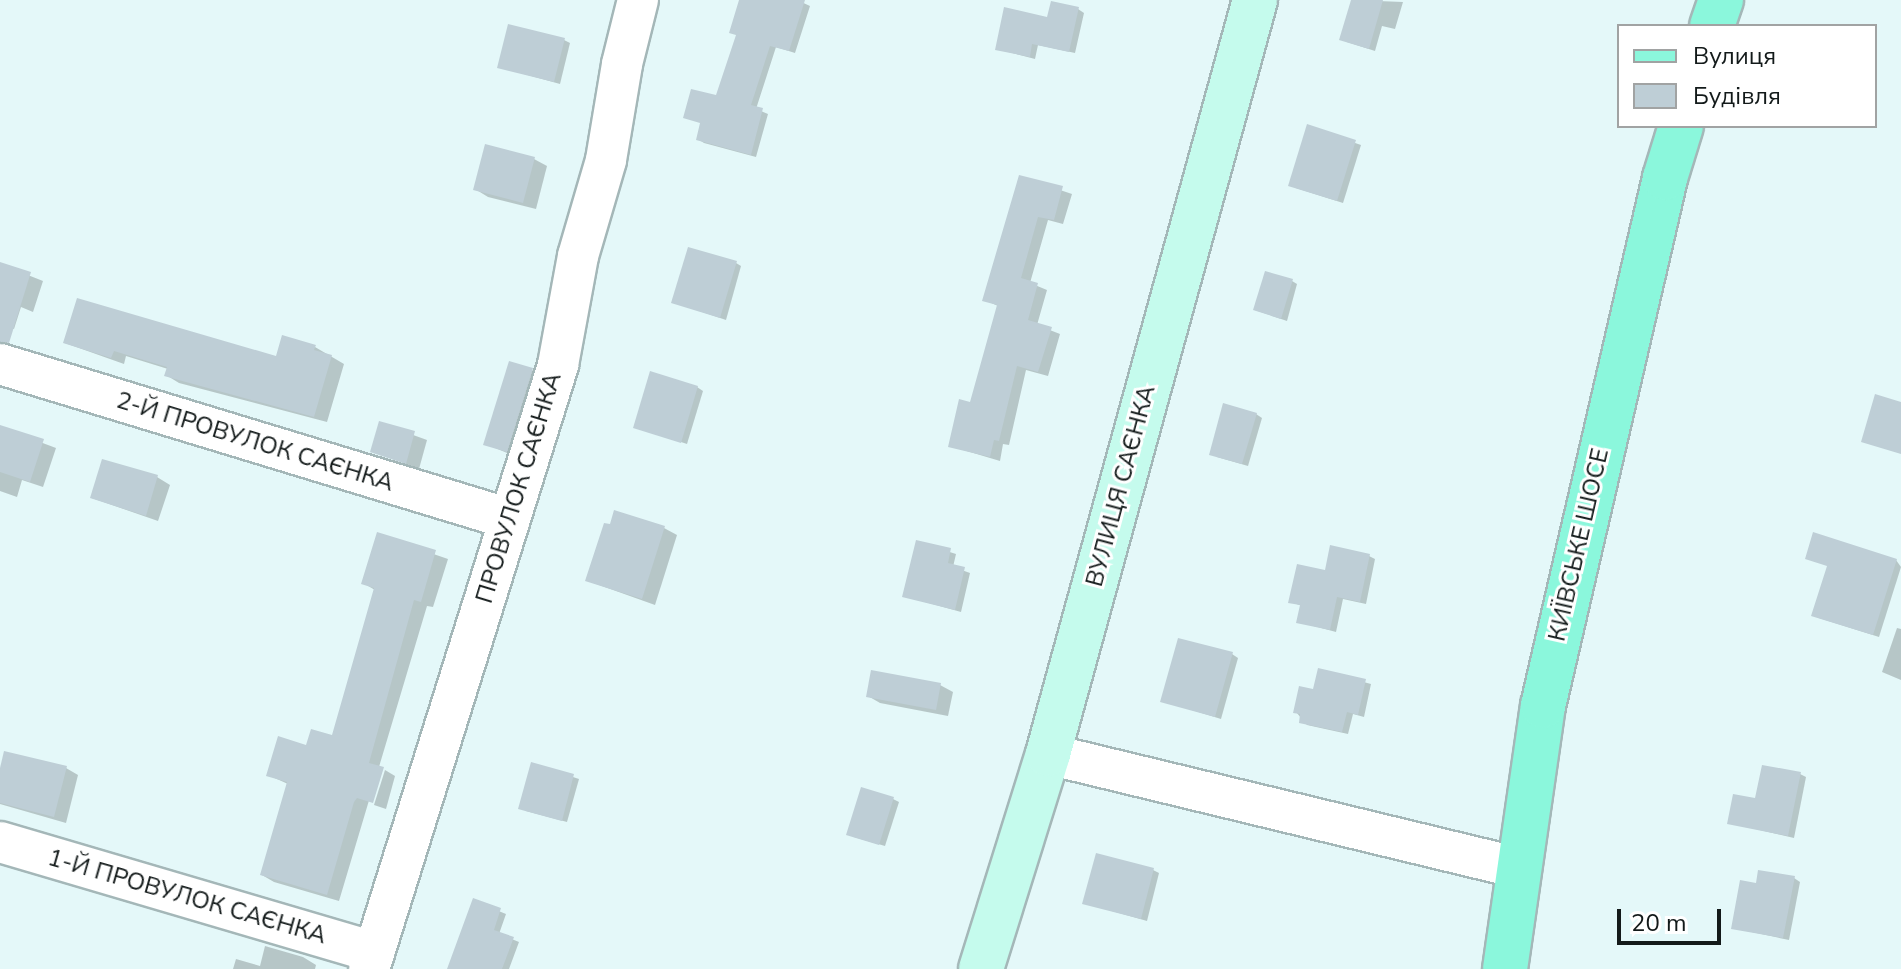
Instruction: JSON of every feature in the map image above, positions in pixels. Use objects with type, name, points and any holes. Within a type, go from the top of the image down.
[{"type":"main road","points":[[1713,24],[1721,0]]},
{"type":"main road","name":"КИЇВСЬКЕ ШОСЕ","points":[[1505,969],[1543,706],[1654,225],[1680,128]]},
{"type":"street","name":"ПРОВУЛОК САЄНКА","points":[[372,960],[558,365],[578,256],[606,160],[622,64],[638,0]]},
{"type":"street","name":"ВУЛИЦЯ САЄНКА","points":[[981,969],[1048,754],[1255,0]]},
{"type":"street","name":"2-Й ПРОВУЛОК САЄНКА","points":[[0,364],[510,519]]},
{"type":"street","points":[[1048,754],[1519,868]]},
{"type":"street","name":"1-Й ПРОВУЛОК САЄНКА","points":[[0,842],[372,960]]},
{"type":"building","points":[[739,0],[805,0],[789,51],[770,46],[751,105],[763,108],[751,155],[696,140],[700,123],[683,118],[691,89],[716,95],[736,35],[729,33]]},
{"type":"building","points":[[1351,0],[1383,0],[1369,49],[1339,40]]},
{"type":"building","points":[[1051,1],[1079,7],[1069,52],[1032,44],[1030,57],[995,50],[1004,7],[1047,17]]},
{"type":"building","points":[[508,24],[565,38],[554,82],[497,68]]},
{"type":"building","points":[[1307,124],[1356,140],[1337,201],[1288,186]]},
{"type":"building","points":[[485,144],[535,157],[523,203],[473,190]]},
{"type":"building","points":[[1019,175],[1063,186],[1054,220],[1038,217],[1021,278],[1038,283],[1028,320],[1052,327],[1038,372],[1017,366],[999,441],[994,440],[990,457],[948,447],[959,399],[970,402],[997,305],[982,301]]},
{"type":"building","points":[[688,247],[737,261],[720,318],[671,303]]},
{"type":"building","points":[[0,262],[31,272],[9,343],[0,342]]},
{"type":"building","points":[[1265,271],[1293,279],[1281,319],[1253,310]]},
{"type":"building","points":[[77,298],[276,356],[282,335],[316,345],[314,350],[332,355],[314,417],[164,376],[167,367],[114,351],[111,358],[63,343]]},
{"type":"building","points":[[509,361],[533,368],[507,452],[483,445]]},
{"type":"building","points":[[650,371],[698,386],[681,443],[633,428]]},
{"type":"building","points":[[1875,394],[1901,402],[1901,454],[1861,442]]},
{"type":"building","points":[[1223,403],[1257,413],[1242,464],[1209,455]]},
{"type":"building","points":[[379,421],[415,431],[406,464],[370,452]]},
{"type":"building","points":[[0,425],[44,439],[30,482],[0,472]]},
{"type":"building","points":[[102,459],[158,475],[146,516],[90,498]]},
{"type":"building","points":[[614,510],[665,526],[642,599],[585,581],[604,523],[610,524]]},
{"type":"building","points":[[377,532],[436,550],[421,602],[414,600],[369,763],[384,767],[373,803],[357,798],[354,802],[327,895],[260,875],[287,782],[266,776],[278,736],[306,745],[311,729],[332,735],[374,588],[361,584]]},
{"type":"building","points":[[1813,532],[1897,559],[1873,635],[1811,616],[1827,566],[1805,559]]},
{"type":"building","points":[[916,540],[951,548],[948,563],[965,567],[955,610],[902,597]]},
{"type":"building","points":[[1330,545],[1370,554],[1360,602],[1337,597],[1330,630],[1296,623],[1300,605],[1288,603],[1297,564],[1325,570]]},
{"type":"building","points":[[1178,638],[1233,652],[1215,717],[1160,702]]},
{"type":"building","points":[[1318,668],[1366,679],[1358,715],[1347,712],[1342,732],[1299,723],[1300,714],[1293,713],[1299,686],[1313,689]]},
{"type":"building","points":[[871,670],[941,683],[936,710],[866,697]]},
{"type":"building","points":[[4,751],[67,766],[54,817],[0,803],[0,768]]},
{"type":"building","points":[[531,762],[574,774],[562,821],[518,809]]},
{"type":"building","points":[[1762,765],[1801,772],[1788,836],[1727,824],[1733,794],[1755,798]]},
{"type":"building","points":[[861,787],[894,797],[879,845],[846,835]]},
{"type":"building","points":[[1096,853],[1154,868],[1141,919],[1082,904]]},
{"type":"building","points":[[1758,870],[1795,876],[1783,938],[1731,929],[1740,880],[1756,883]]},
{"type":"building","points":[[473,898],[501,908],[494,930],[514,937],[502,969],[447,969]]}]
